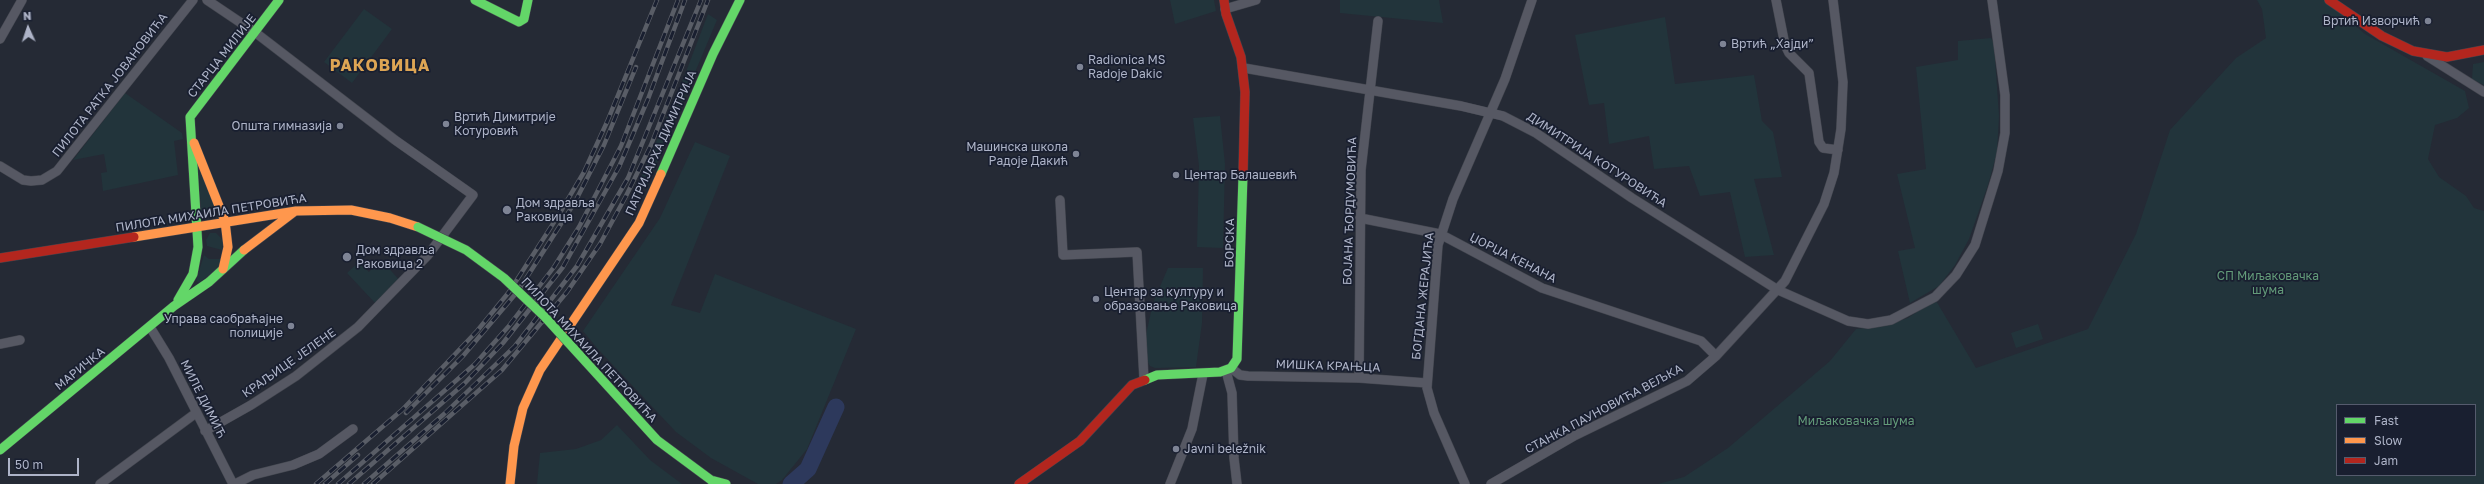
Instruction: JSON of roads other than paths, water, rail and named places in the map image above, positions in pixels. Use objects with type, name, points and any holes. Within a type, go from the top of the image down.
[{"type":"main road","name":"СТАРЦА МИЛИЈЕ","points":[[198,226],[189,128],[192,112],[256,33],[279,0]]},
{"type":"main road","points":[[475,0],[516,21],[524,19],[528,0]]},
{"type":"main road","name":"ПАТРИЈАРХА ДИМИТРИЈА","points":[[510,484],[520,420],[537,375],[639,223],[706,68],[740,0]]},
{"type":"main road","points":[[2329,0],[2393,43],[2426,55],[2458,56],[2484,50]]},
{"type":"main road","name":"БОРСКА","points":[[1225,5],[1244,68],[1246,111],[1239,346],[1237,359],[1228,369]]},
{"type":"main road","points":[[189,128],[224,222],[228,247],[222,270]]},
{"type":"main road","name":"ПИЛОТА МИХАИЛА ПЕТРОВИЋА","points":[[0,258],[296,211],[351,210],[390,218],[418,227],[466,250],[504,278],[544,316],[657,440],[712,482],[726,484]]},
{"type":"main road","name":"МАРИЧКА","points":[[0,450],[174,306],[222,270],[251,244],[296,211]]},
{"type":"main road","name":"МАРИЧКА","points":[[174,306],[184,292],[193,274],[198,255],[198,226]]},
{"type":"main road","points":[[1019,484],[1066,452],[1092,428],[1127,388],[1144,379],[1165,374],[1203,374],[1228,369]]},
{"type":"street","points":[[0,39],[22,0]]},
{"type":"street","name":"ПИЛОТА РАТКА ЈОВАНОВИЋА","points":[[0,166],[23,180],[42,180],[62,166],[193,0]]},
{"type":"street","points":[[207,0],[256,33]]},
{"type":"street","points":[[1225,5],[1256,0]]},
{"type":"street","name":"БОГДАНА ЖЕРАЈИЋА","points":[[1465,484],[1434,413],[1427,383],[1440,234],[1492,113],[1532,0]]},
{"type":"street","points":[[1776,0],[1785,45],[1789,53],[1809,73],[1819,142],[1823,148],[1838,150]]},
{"type":"street","name":"СТАНКА ПАУНОВИЋА ВЕЉКА","points":[[1491,484],[1574,436],[1681,385],[1716,356],[1778,290],[1824,204],[1832,183],[1841,129],[1843,82],[1833,0]]},
{"type":"street","name":"ДИМИТРИЈА КОТУРОВИЋА","points":[[1244,68],[1492,113],[1510,119],[1536,133],[1632,198],[1778,290],[1848,321],[1868,324],[1891,320],[1913,310],[1943,290],[1956,275],[1977,240],[1995,183],[2003,147],[2005,95],[1992,0]]},
{"type":"street","name":"БОЈАНА ЂОРДУМОВИЋА","points":[[1359,378],[1362,149],[1378,21]]},
{"type":"street","name":"КРАЉИЦЕ ЈЕЛЕНЕ","points":[[205,431],[251,405],[296,376],[358,327],[428,255],[473,195],[395,140],[256,33]]},
{"type":"street","points":[[2426,55],[2484,92]]},
{"type":"street","points":[[1060,200],[1063,255],[1137,252],[1144,379]]},
{"type":"street","name":"ЏОРЏА КЕНАНА","points":[[1360,218],[1440,234],[1542,288],[1701,341],[1716,356]]},
{"type":"street","name":"МИЛЕ ДИМИЋ","points":[[150,327],[169,358],[205,431],[234,484]]},
{"type":"street","points":[[0,344],[20,340]]},
{"type":"street","points":[[1228,369],[1232,393],[1234,458],[1237,484]]},
{"type":"street","name":"МИШКА КРАЊЦА","points":[[1228,369],[1240,375],[1248,376],[1359,378],[1427,383]]},
{"type":"street","points":[[1170,484],[1192,429],[1203,374]]},
{"type":"street","points":[[100,484],[196,413]]},
{"type":"street","points":[[234,484],[253,475],[294,465],[319,454],[353,429]]},
{"type":"waterway","points":[[791,484],[808,469],[836,407]]},
{"type":"railway","points":[[316,484],[402,410],[477,331],[509,292],[558,216],[584,172],[607,122],[657,0]]},
{"type":"railway","points":[[338,484],[475,364],[508,327],[554,267],[579,227],[621,146],[678,0]]},
{"type":"railway","points":[[349,484],[465,383],[503,343],[563,267],[619,167],[648,99],[685,0]]},
{"type":"railway","points":[[364,484],[444,414],[515,346],[577,266],[628,178],[701,0]]},
{"type":"railway","points":[[373,484],[502,370],[567,292],[600,244],[651,145],[708,0]]},
{"type":"railway","points":[[406,413],[463,356],[518,291],[575,202],[604,145],[636,67]]},
{"type":"railway","points":[[325,484],[358,455]]},
{"type":"place","name":"Вртић Изворчић","points":[[2428,21]]},
{"type":"place","name":"Вртић „Хајди”","points":[[1723,44]]},
{"type":"place","name":"Radionica MS Radoje Dakic","points":[[1080,67]]},
{"type":"place","name":"Вртић Димитрије Котуровић","points":[[446,124]]},
{"type":"place","name":"Општа гимназија","points":[[340,126]]},
{"type":"place","name":"Машинска школа Радоје Дакић","points":[[1076,154]]},
{"type":"place","name":"Центар Балашевић","points":[[1176,175]]},
{"type":"place","name":"Дом здравља Раковица","points":[[507,210]]},
{"type":"place","name":"Дом здравља Раковица 2","points":[[347,257]]},
{"type":"place","name":"Центар за културу и образовање Раковица","points":[[1096,299]]},
{"type":"place","name":"Управа саобраћајне полиције","points":[[291,326]]},
{"type":"place","name":"Javni beležnik","points":[[1176,449]]},
{"type":"district","name":"РАКОВИЦА","points":[[380,66]]},
{"type":"park label","name":"СП Миљаковачка шума","points":[[2268,283]]},
{"type":"park label","name":"Миљаковачка шума","points":[[1856,421]]}]
